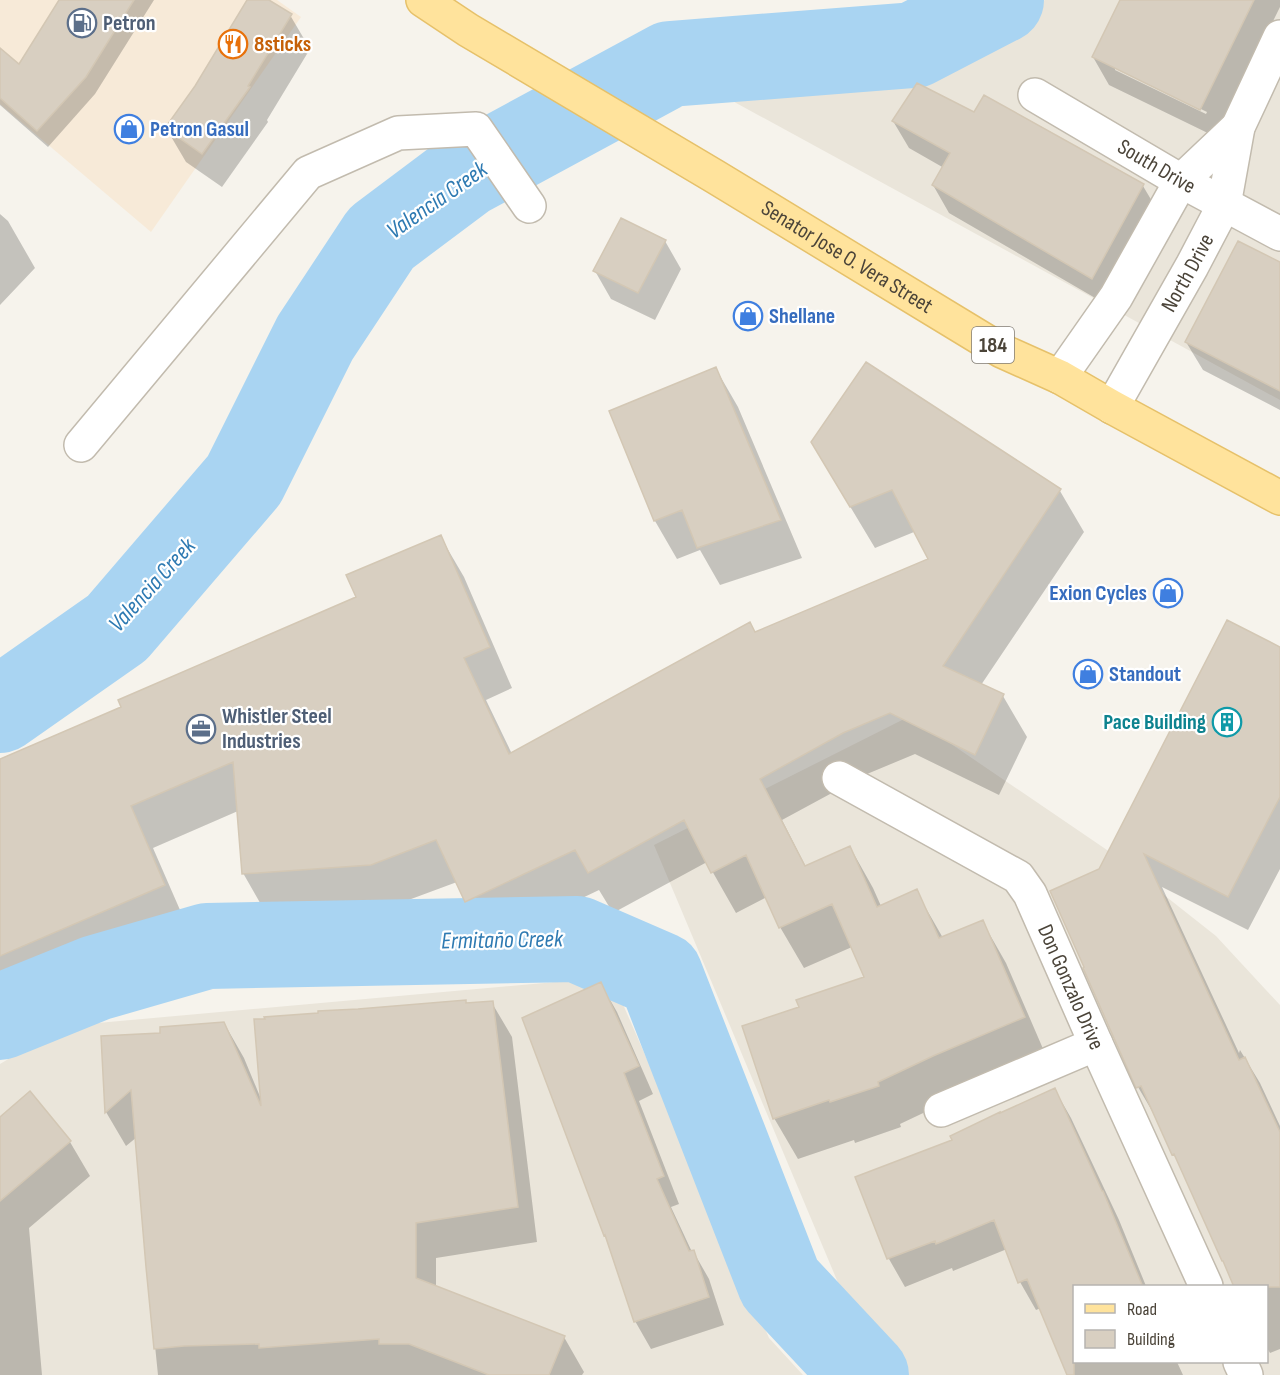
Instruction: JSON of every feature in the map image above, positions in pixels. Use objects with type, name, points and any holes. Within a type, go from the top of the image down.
[{"type":"main road","name":"Senator Jose O. Vera Street","points":[[423,0],[468,30],[1002,351],[1060,377],[1280,498]]},
{"type":"street","name":"North Drive","points":[[1112,407],[1224,205],[1238,127],[1280,37]]},
{"type":"street","name":"South Drive","points":[[1035,95],[1181,181],[1280,234]]},
{"type":"street","name":"North Drive","points":[[1060,377],[1116,297],[1181,181],[1238,127]]},
{"type":"street","points":[[81,445],[308,173],[398,133],[476,129],[529,206]]},
{"type":"street","name":"Don Gonzalo Drive","points":[[839,778],[1018,877],[1030,894],[1205,1285]]},
{"type":"street","points":[[941,1110],[1096,1044]]},
{"type":"shaded area","points":[[0,0],[277,0],[301,17],[151,232],[0,104]]},
{"type":"shaded area","points":[[1045,0],[1280,0],[1280,400],[727,98],[887,75]]},
{"type":"shaded area","points":[[910,716],[1107,850],[1216,936],[1280,1005],[1280,1375],[903,1375],[860,1335],[654,845]]},
{"type":"shaded area","points":[[611,977],[769,1338],[803,1375],[0,1375],[0,1064],[64,1026]]},
{"type":"water","points":[[96,978],[0,1038],[0,1001]]},
{"type":"building","points":[[59,0],[134,0],[86,77],[37,131],[0,98],[0,48],[19,64]]},
{"type":"building","points":[[247,0],[269,0],[292,14],[248,86],[250,87],[202,154],[165,128],[195,86]]},
{"type":"building","points":[[1120,0],[1254,0],[1200,110],[1092,57]]},
{"type":"building","points":[[917,83],[974,112],[984,95],[1144,184],[1092,279],[932,185],[950,153],[892,121]]},
{"type":"building","points":[[621,218],[666,240],[638,293],[593,271]]},
{"type":"building","points":[[1238,241],[1280,262],[1280,391],[1185,342]]},
{"type":"building","points":[[866,362],[1061,489],[943,666],[1004,694],[975,755],[890,713],[843,733],[760,779],[805,866],[850,846],[877,907],[917,889],[939,938],[983,920],[1025,1017],[933,1056],[878,1082],[879,1086],[773,1119],[742,1026],[799,1007],[796,1000],[864,977],[832,904],[779,928],[746,855],[711,873],[684,820],[588,873],[575,850],[465,902],[436,840],[371,865],[242,874],[233,762],[131,806],[165,885],[0,956],[0,759],[121,707],[118,700],[356,597],[346,575],[441,535],[490,647],[464,658],[509,754],[750,622],[755,632],[928,559],[892,490],[850,507],[811,442]]},
{"type":"building","points":[[716,367],[781,520],[697,548],[682,510],[654,521],[609,411]]},
{"type":"building","points":[[1227,620],[1280,647],[1280,797],[1228,897],[1144,854],[1239,1060],[1245,1057],[1280,1132],[1280,1287],[1233,1285],[1141,1086],[1136,1088],[1083,968],[1050,891],[1099,869]]},
{"type":"building","points":[[601,982],[639,1066],[624,1073],[664,1176],[657,1179],[689,1251],[694,1250],[709,1297],[634,1322],[605,1235],[522,1018]]},
{"type":"building","points":[[466,1000],[466,1003],[493,1001],[518,1207],[416,1223],[416,1278],[565,1336],[549,1375],[489,1375],[409,1344],[379,1344],[379,1339],[259,1348],[259,1344],[154,1349],[131,1090],[105,1113],[101,1036],[160,1033],[160,1027],[224,1022],[261,1106],[254,1019],[318,1013],[318,1011]]},
{"type":"building","points":[[1055,1088],[1103,1191],[1142,1285],[1073,1285],[1074,1375],[1067,1375],[1027,1279],[1018,1283],[994,1220],[936,1244],[935,1241],[887,1259],[855,1177],[952,1140],[950,1136]]},
{"type":"building","points":[[30,1091],[71,1141],[0,1201],[0,1117]]},
{"type":"waterway","name":"Valencia Creek","points":[[0,710],[117,628],[244,480],[315,338],[381,238],[465,175],[670,64],[914,45],[1001,0]]},
{"type":"waterway","name":"Ermitaño Creek","points":[[0,1017],[96,978],[207,946],[577,939],[660,975],[780,1283],[866,1375]]},
{"type":"place","name":"Petron","points":[[82,23]]},
{"type":"place","name":"8sticks","points":[[233,44]]},
{"type":"place","name":"Petron Gasul","points":[[129,129]]},
{"type":"place","name":"Shellane","points":[[748,316]]},
{"type":"place","name":"Exion Cycles","points":[[1168,593]]},
{"type":"place","name":"Standout","points":[[1088,674]]},
{"type":"place","name":"Pace Building","points":[[1227,722]]},
{"type":"place","name":"Whistler Steel Industries","points":[[201,729]]}]
